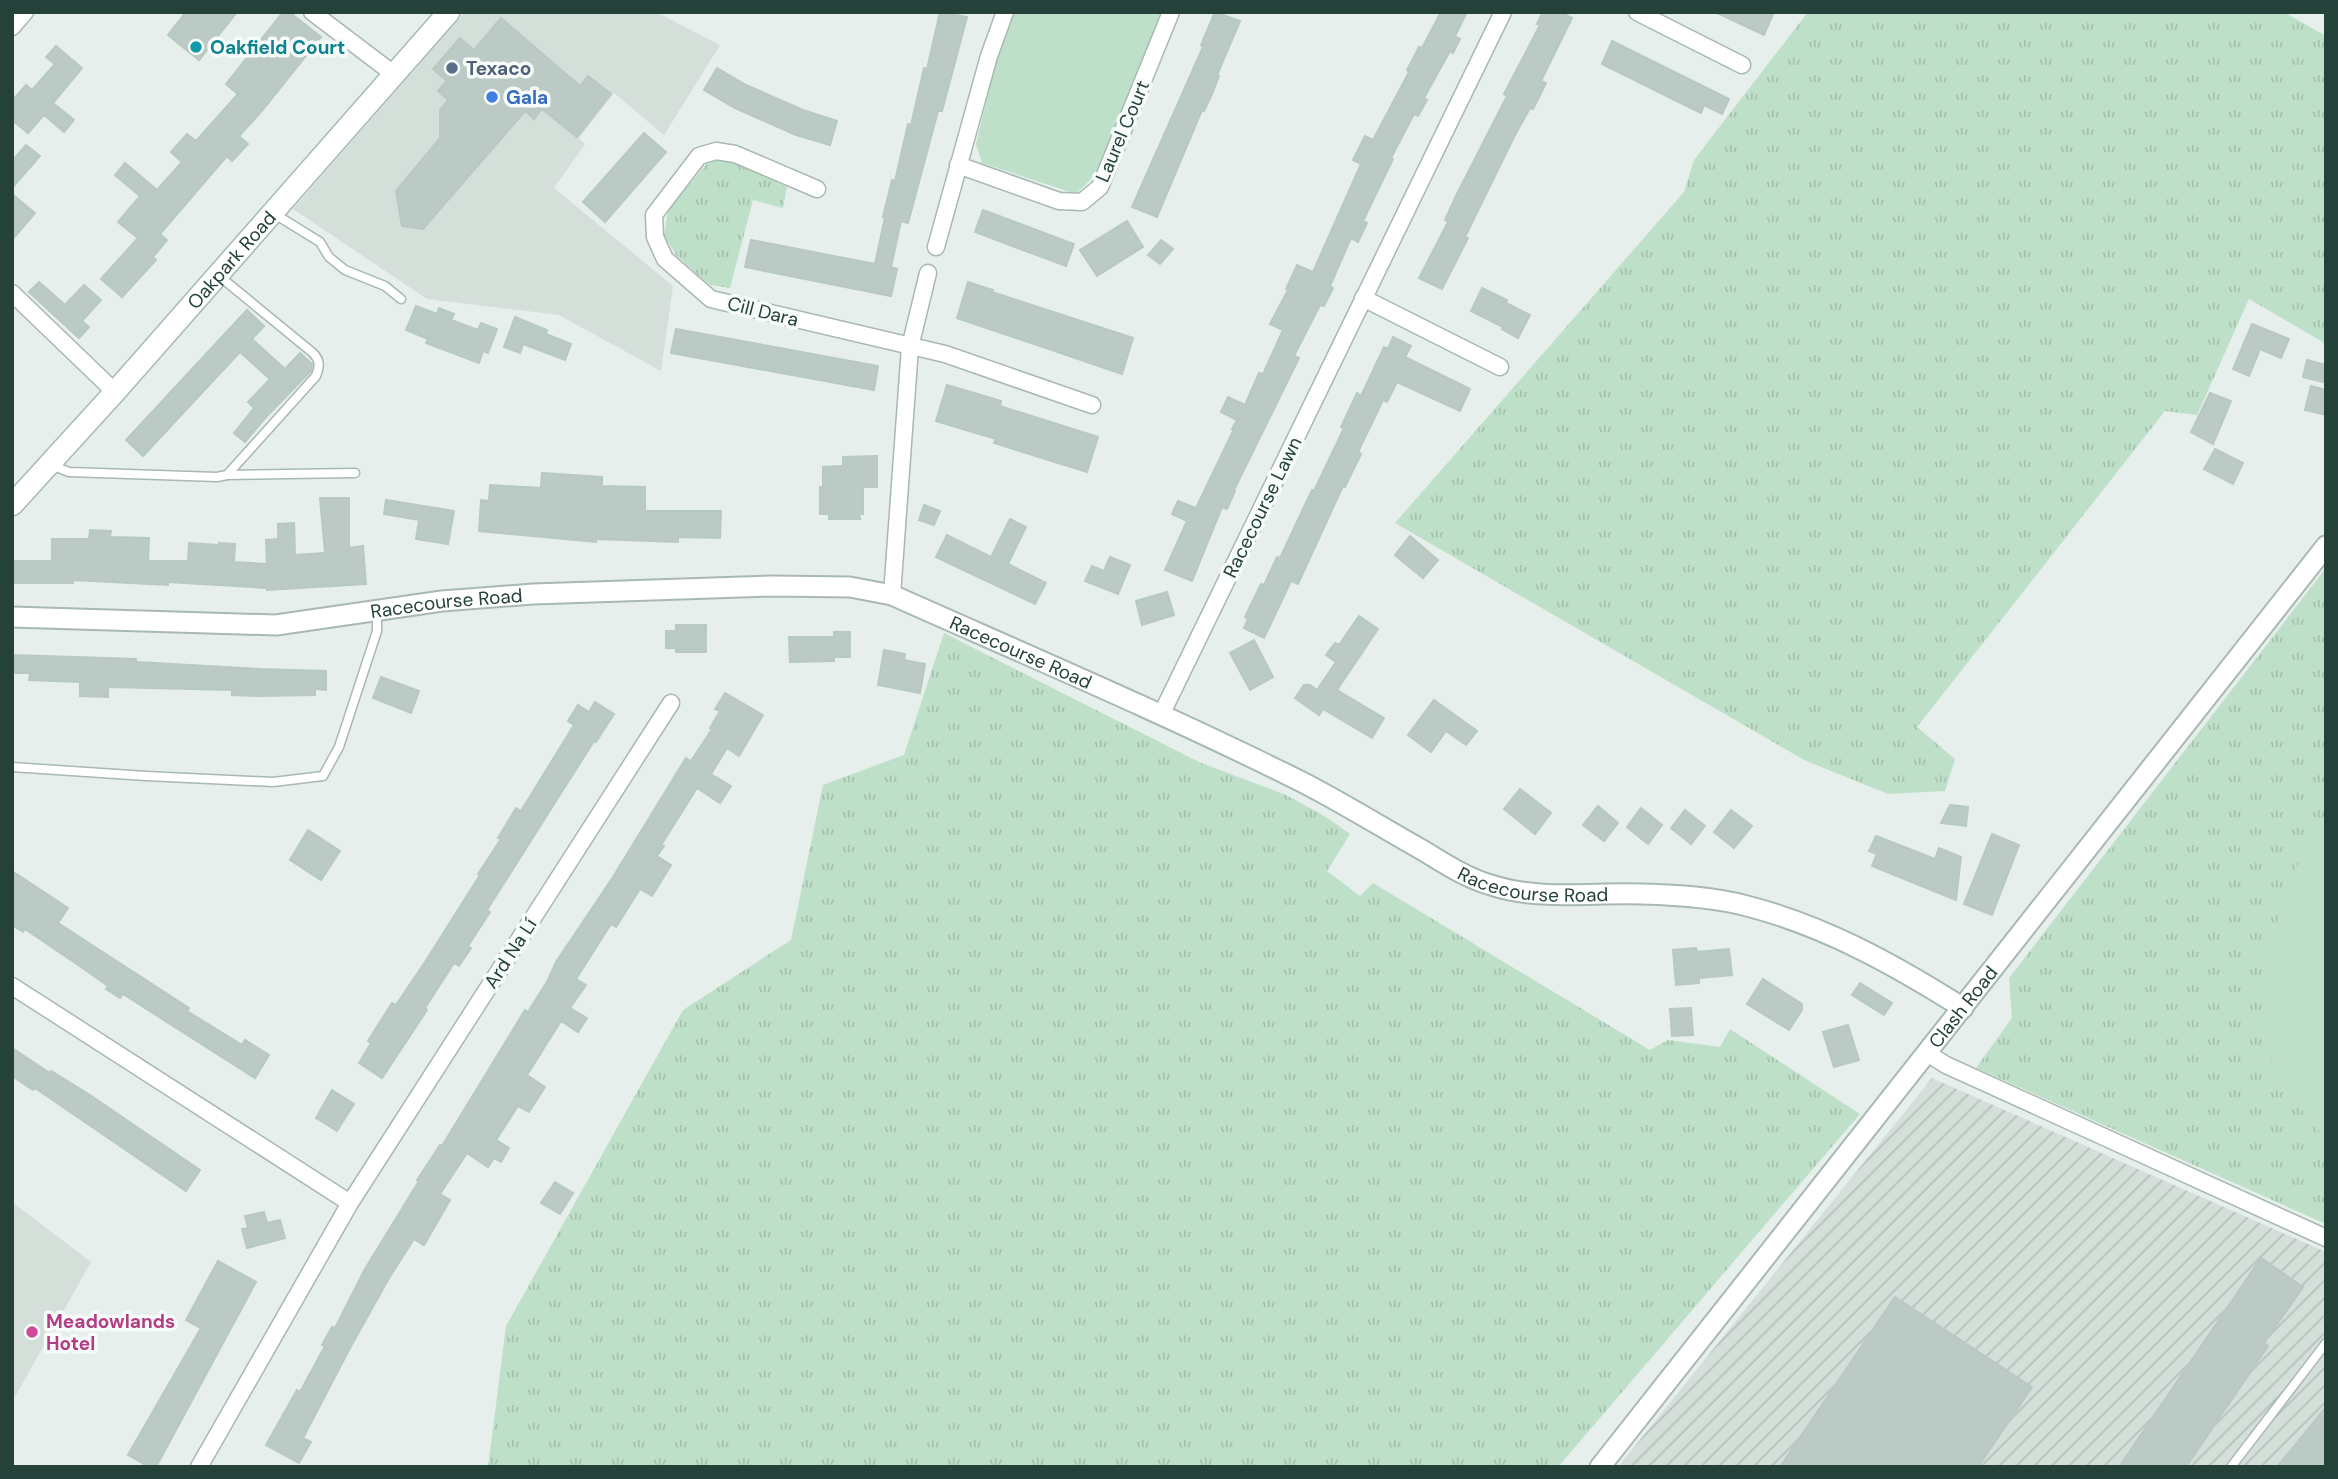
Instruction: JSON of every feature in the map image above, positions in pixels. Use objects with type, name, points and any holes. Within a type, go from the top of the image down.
[{"type":"main road","name":"Oakpark Road","points":[[12,505],[115,392],[449,12]]},
{"type":"street","points":[[12,27],[25,12]]},
{"type":"street","points":[[312,12],[395,75]]},
{"type":"street","points":[[936,247],[989,56],[1005,12]]},
{"type":"street","name":"Laurel Court","points":[[958,165],[1059,201],[1082,202],[1100,187],[1171,12]]},
{"type":"street","name":"Racecourse Lawn","points":[[1161,715],[1503,12]]},
{"type":"street","points":[[1637,12],[1742,65]]},
{"type":"street","name":"Cill Dara","points":[[817,189],[735,154],[716,151],[699,156],[654,215],[655,237],[665,259],[711,299],[910,347]]},
{"type":"street","points":[[892,595],[910,347],[928,273]]},
{"type":"street","points":[[12,293],[115,392]]},
{"type":"street","points":[[1363,298],[1500,367]]},
{"type":"street","points":[[910,347],[945,354],[1092,405]]},
{"type":"street","name":"Clash Road","points":[[1600,1467],[2326,546]]},
{"type":"street","name":"Racecourse Road","points":[[12,617],[276,625],[442,601],[533,594],[658,589],[850,587],[892,595],[1161,715],[1306,784],[1459,872],[1488,884],[1508,890],[1546,894],[1643,894],[1744,905],[1791,919],[1860,949],[1908,973],[1963,1008]]},
{"type":"street","name":"Ard Na Lí","points":[[199,1467],[350,1203],[671,703]]},
{"type":"street","points":[[12,986],[350,1203]]},
{"type":"street","points":[[1927,1053],[1946,1065],[2326,1238]]},
{"type":"lane","points":[[273,213],[320,242],[329,257],[345,270],[385,286],[401,299]]},
{"type":"lane","points":[[218,275],[313,353],[318,359],[319,369],[316,376],[227,475]]},
{"type":"lane","points":[[49,464],[69,471],[217,477],[355,472]]},
{"type":"lane","points":[[12,767],[261,781],[323,776],[339,747],[377,631],[377,611]]},
{"type":"lane","points":[[2231,1467],[2326,1343]]},
{"type":"shaded area","points":[[465,12],[648,12],[662,15],[720,45],[664,135],[614,93],[579,138],[585,144],[554,188],[673,286],[661,371],[559,315],[427,299],[293,209]]},
{"type":"shaded area","points":[[1932,1078],[2326,1252],[2326,1467],[1618,1467]]},
{"type":"shaded area","name":"Meadowlands Hotel","points":[[12,1202],[91,1262],[12,1402]]},
{"type":"green space","points":[[1013,12],[1162,12],[1104,159],[1090,180],[1076,194],[982,163],[976,144],[999,49]]},
{"type":"green space","points":[[1808,12],[2284,12],[2326,36],[2326,344],[2249,299],[2197,415],[2165,411],[1917,727],[1955,759],[1945,791],[1888,794],[1804,760],[1395,523],[1684,192],[1694,160]]},
{"type":"green space","points":[[720,157],[732,160],[787,187],[783,208],[753,200],[730,288],[711,285],[699,276],[676,255],[664,235],[668,210],[709,161]]},
{"type":"green space","points":[[2326,568],[2326,1224],[1976,1068],[2012,1018],[2009,978]]},
{"type":"green space","points":[[944,633],[1199,762],[1286,795],[1326,817],[1350,834],[1327,871],[1360,896],[1373,883],[1650,1050],[1668,1040],[1720,1047],[1730,1029],[1860,1114],[1558,1467],[488,1467],[506,1326],[683,1010],[791,940],[823,785],[904,755]]},
{"type":"green space","points":[[2326,812],[2326,1140],[2278,1078],[2263,1033],[2262,965],[2295,870]]},
{"type":"building","name":"Oakfield Court","points":[[186,12],[237,12],[199,60],[168,35]]},
{"type":"building","points":[[283,12],[289,12],[321,37],[239,136],[248,144],[232,161],[227,156],[160,234],[167,240],[153,257],[156,260],[122,297],[101,279],[138,238],[118,222],[140,196],[115,175],[125,163],[157,190],[182,162],[171,152],[187,134],[196,141],[238,94],[226,84]]},
{"type":"building","points":[[940,12],[967,17],[908,223],[901,221],[891,267],[897,269],[891,296],[745,267],[751,240],[875,264],[892,180],[895,181],[924,68],[927,69]]},
{"type":"building","points":[[1215,12],[1240,21],[1217,75],[1219,76],[1212,94],[1204,111],[1202,110],[1157,217],[1132,207],[1203,47],[1201,45]]},
{"type":"building","points":[[1441,12],[1467,12],[1455,36],[1460,39],[1453,53],[1450,51],[1424,98],[1427,100],[1418,116],[1414,114],[1391,158],[1393,159],[1363,221],[1367,223],[1358,242],[1351,238],[1330,286],[1333,288],[1324,306],[1320,305],[1294,356],[1299,358],[1227,509],[1222,507],[1192,581],[1165,570],[1187,521],[1172,514],[1178,501],[1196,508],[1234,429],[1237,420],[1221,412],[1228,397],[1245,405],[1259,373],[1263,374],[1283,330],[1270,324],[1288,290],[1286,289],[1297,265],[1313,272],[1361,164],[1353,160],[1365,136],[1373,140],[1409,72],[1407,70],[1419,47],[1422,48]]},
{"type":"building","points":[[1543,12],[1560,12],[1572,18],[1541,81],[1546,83],[1514,137],[1442,289],[1419,278],[1448,222],[1445,220],[1457,194],[1507,96],[1504,94],[1540,25],[1537,24]]},
{"type":"building","points":[[1715,12],[1774,12],[1764,35]]},
{"type":"building","points":[[501,18],[580,86],[588,76],[611,94],[577,137],[542,109],[534,119],[525,111],[423,229],[402,226],[396,191],[440,138],[440,110],[448,100],[438,91],[447,81],[433,69],[460,38],[474,50]]},
{"type":"building","points":[[1612,41],[1729,99],[1722,114],[1704,105],[1701,113],[1602,64]]},
{"type":"building","points":[[56,46],[82,68],[53,103],[74,120],[64,132],[44,115],[28,133],[12,120],[12,101],[26,85],[32,90],[55,64],[46,57]]},
{"type":"building","points":[[717,68],[746,85],[803,110],[837,121],[830,145],[796,135],[735,108],[704,90]]},
{"type":"building","points":[[644,133],[666,152],[605,222],[583,202]]},
{"type":"building","points":[[26,145],[40,156],[12,188],[12,161]]},
{"type":"building","points":[[12,194],[35,213],[12,240]]},
{"type":"building","points":[[983,210],[1074,244],[1066,266],[975,232]]},
{"type":"building","points":[[1127,221],[1143,247],[1097,276],[1080,250]]},
{"type":"building","points":[[1161,240],[1173,249],[1160,264],[1148,255]]},
{"type":"building","points":[[39,282],[65,305],[84,285],[101,300],[82,321],[89,327],[79,338],[29,292]]},
{"type":"building","points":[[968,282],[1133,338],[1122,374],[957,318]]},
{"type":"building","points":[[1482,288],[1530,315],[1518,338],[1471,311]]},
{"type":"building","points":[[416,306],[437,314],[439,308],[454,314],[451,320],[478,330],[481,323],[497,329],[488,353],[483,351],[479,363],[426,343],[428,339],[406,330]]},
{"type":"building","points":[[247,310],[264,326],[252,339],[285,369],[300,353],[312,364],[311,371],[245,442],[234,433],[254,408],[248,402],[270,379],[240,352],[143,456],[126,440]]},
{"type":"building","points":[[515,317],[547,330],[546,334],[571,344],[565,360],[523,344],[520,353],[504,347]]},
{"type":"building","points":[[2252,324],[2289,339],[2281,358],[2260,349],[2249,376],[2233,369]]},
{"type":"building","points":[[676,329],[878,366],[874,390],[671,353]]},
{"type":"building","points":[[1393,337],[1411,346],[1405,357],[1470,389],[1460,411],[1397,382],[1387,402],[1383,400],[1358,452],[1361,454],[1345,487],[1343,486],[1298,584],[1291,581],[1264,638],[1244,628],[1248,619],[1245,617],[1277,557],[1280,558],[1312,490],[1314,491],[1344,428],[1341,427],[1357,393],[1361,396],[1384,347],[1388,349]]},
{"type":"building","points":[[2307,360],[2326,365],[2323,382],[2303,377]]},
{"type":"building","points":[[947,385],[1001,401],[1000,406],[1098,437],[1087,472],[994,443],[996,439],[936,421]]},
{"type":"building","points":[[2311,386],[2326,390],[2326,415],[2305,410]]},
{"type":"building","points":[[2210,393],[2231,401],[2213,444],[2191,432]]},
{"type":"building","points":[[2215,449],[2243,463],[2233,484],[2204,469]]},
{"type":"building","points":[[877,456],[877,487],[863,487],[863,514],[859,514],[860,519],[829,519],[829,514],[820,514],[823,467],[843,466],[843,457]]},
{"type":"building","points":[[542,473],[602,477],[602,486],[645,487],[645,511],[721,511],[720,538],[678,537],[678,542],[596,539],[596,542],[479,531],[481,500],[489,501],[490,485],[541,488]]},
{"type":"building","points":[[320,498],[349,498],[349,548],[363,546],[366,584],[267,590],[168,582],[168,585],[73,580],[73,583],[12,583],[12,561],[52,561],[52,539],[89,539],[90,530],[111,531],[110,537],[149,538],[148,561],[188,561],[189,543],[219,543],[235,544],[234,562],[267,564],[266,540],[278,539],[278,524],[294,523],[295,555],[325,553]]},
{"type":"building","points":[[386,500],[454,511],[448,544],[416,539],[419,520],[384,514]]},
{"type":"building","points":[[924,505],[940,511],[934,525],[919,520]]},
{"type":"building","points":[[1010,519],[1026,527],[1008,564],[1046,583],[1035,604],[936,557],[947,535],[991,557]]},
{"type":"building","points":[[1410,536],[1438,560],[1423,578],[1395,555]]},
{"type":"building","points":[[1110,557],[1130,565],[1118,594],[1085,581],[1092,566],[1104,571]]},
{"type":"building","points":[[1167,592],[1174,615],[1142,625],[1136,601]]},
{"type":"building","points":[[1359,616],[1378,629],[1337,690],[1384,718],[1372,738],[1323,709],[1319,715],[1295,698],[1304,685],[1310,685],[1317,690],[1336,662],[1326,655],[1335,643],[1339,645]]},
{"type":"building","points":[[676,625],[706,625],[706,652],[676,652],[676,648],[666,648],[666,631],[676,631]]},
{"type":"building","points":[[834,632],[850,632],[850,657],[834,657],[834,661],[790,662],[789,637],[834,637]]},
{"type":"building","points":[[1254,640],[1273,677],[1250,690],[1230,653]]},
{"type":"building","points":[[884,650],[905,654],[904,660],[925,664],[920,693],[878,685]]},
{"type":"building","points":[[12,655],[136,659],[136,662],[326,671],[326,690],[315,689],[315,695],[259,696],[232,695],[232,690],[108,687],[108,697],[80,696],[80,682],[29,680],[30,673],[12,673]]},
{"type":"building","points":[[381,677],[419,691],[411,713],[373,698]]},
{"type":"building","points":[[725,693],[763,715],[739,756],[727,748],[711,774],[731,786],[720,803],[697,788],[661,845],[664,846],[657,856],[671,865],[652,896],[640,889],[616,927],[611,924],[576,979],[586,985],[570,1008],[587,1018],[578,1032],[561,1021],[527,1075],[545,1087],[529,1112],[518,1106],[496,1140],[509,1148],[501,1162],[494,1158],[488,1167],[467,1153],[440,1194],[450,1200],[424,1245],[414,1239],[389,1278],[303,1438],[311,1442],[299,1463],[266,1445],[297,1390],[300,1392],[325,1346],[322,1345],[332,1327],[335,1328],[365,1269],[419,1181],[417,1180],[440,1145],[442,1146],[525,1010],[528,1012],[556,962],[613,877],[686,758],[691,761],[712,729],[710,728],[720,711],[715,709]]},
{"type":"building","points":[[1434,700],[1477,731],[1466,745],[1446,731],[1431,752],[1408,735]]},
{"type":"building","points":[[595,702],[614,714],[596,742],[594,741],[487,910],[490,912],[468,946],[471,948],[459,966],[454,963],[382,1078],[359,1063],[371,1043],[368,1041],[392,1003],[396,1005],[425,962],[480,875],[478,874],[501,839],[498,838],[516,808],[521,811],[574,725],[568,721],[578,705],[589,712]]},
{"type":"building","points":[[1520,789],[1551,813],[1535,834],[1504,809]]},
{"type":"building","points":[[1950,805],[1968,807],[1966,826],[1941,823]]},
{"type":"building","points":[[1598,806],[1618,823],[1604,841],[1583,825]]},
{"type":"building","points":[[1641,808],[1662,825],[1648,844],[1627,827]]},
{"type":"building","points":[[1685,810],[1705,826],[1691,844],[1671,828]]},
{"type":"building","points":[[1731,810],[1752,826],[1734,848],[1714,832]]},
{"type":"building","points":[[308,830],[340,851],[321,880],[290,860]]},
{"type":"building","points":[[1992,834],[2019,845],[1992,915],[1964,904]]},
{"type":"building","points":[[1876,836],[1935,859],[1939,848],[1961,857],[1956,900],[1872,866],[1877,854],[1869,851]]},
{"type":"building","points":[[12,871],[68,908],[58,923],[189,1008],[187,1011],[242,1045],[245,1040],[269,1055],[255,1078],[123,994],[120,998],[106,989],[108,986],[25,929],[23,932],[12,925]]},
{"type":"building","points":[[1696,948],[1697,952],[1729,949],[1732,975],[1699,978],[1699,983],[1676,985],[1673,950]]},
{"type":"building","points":[[1763,979],[1802,1004],[1802,1010],[1789,1030],[1747,1004]]},
{"type":"building","points":[[1860,983],[1892,1003],[1884,1015],[1852,995]]},
{"type":"building","points":[[1691,1008],[1693,1035],[1672,1036],[1670,1009]]},
{"type":"building","points":[[1848,1025],[1859,1060],[1834,1067],[1823,1032]]},
{"type":"building","points":[[12,1048],[90,1095],[200,1170],[186,1191],[35,1088],[33,1090],[12,1076]]},
{"type":"building","points":[[332,1090],[354,1104],[337,1131],[316,1118]]},
{"type":"building","points":[[555,1182],[573,1193],[560,1214],[541,1203]]},
{"type":"building","points":[[264,1212],[267,1223],[280,1220],[285,1238],[247,1248],[242,1229],[248,1228],[245,1216]]},
{"type":"building","points":[[2261,1258],[2303,1287],[2264,1343],[2268,1346],[2186,1467],[2119,1467]]},
{"type":"building","points":[[218,1261],[256,1282],[156,1467],[149,1467],[128,1455],[201,1328],[186,1320]]},
{"type":"building","points":[[1895,1297],[2032,1387],[1978,1467],[1780,1467]]},
{"type":"building","points":[[2326,1407],[2326,1467],[2277,1467]]},
{"type":"place","name":"Oakfield Court","points":[[196,47]]},
{"type":"place","name":"Texaco","points":[[452,68]]},
{"type":"place","name":"Gala","points":[[492,97]]},
{"type":"place","name":"Meadowlands Hotel","points":[[32,1332]]}]
